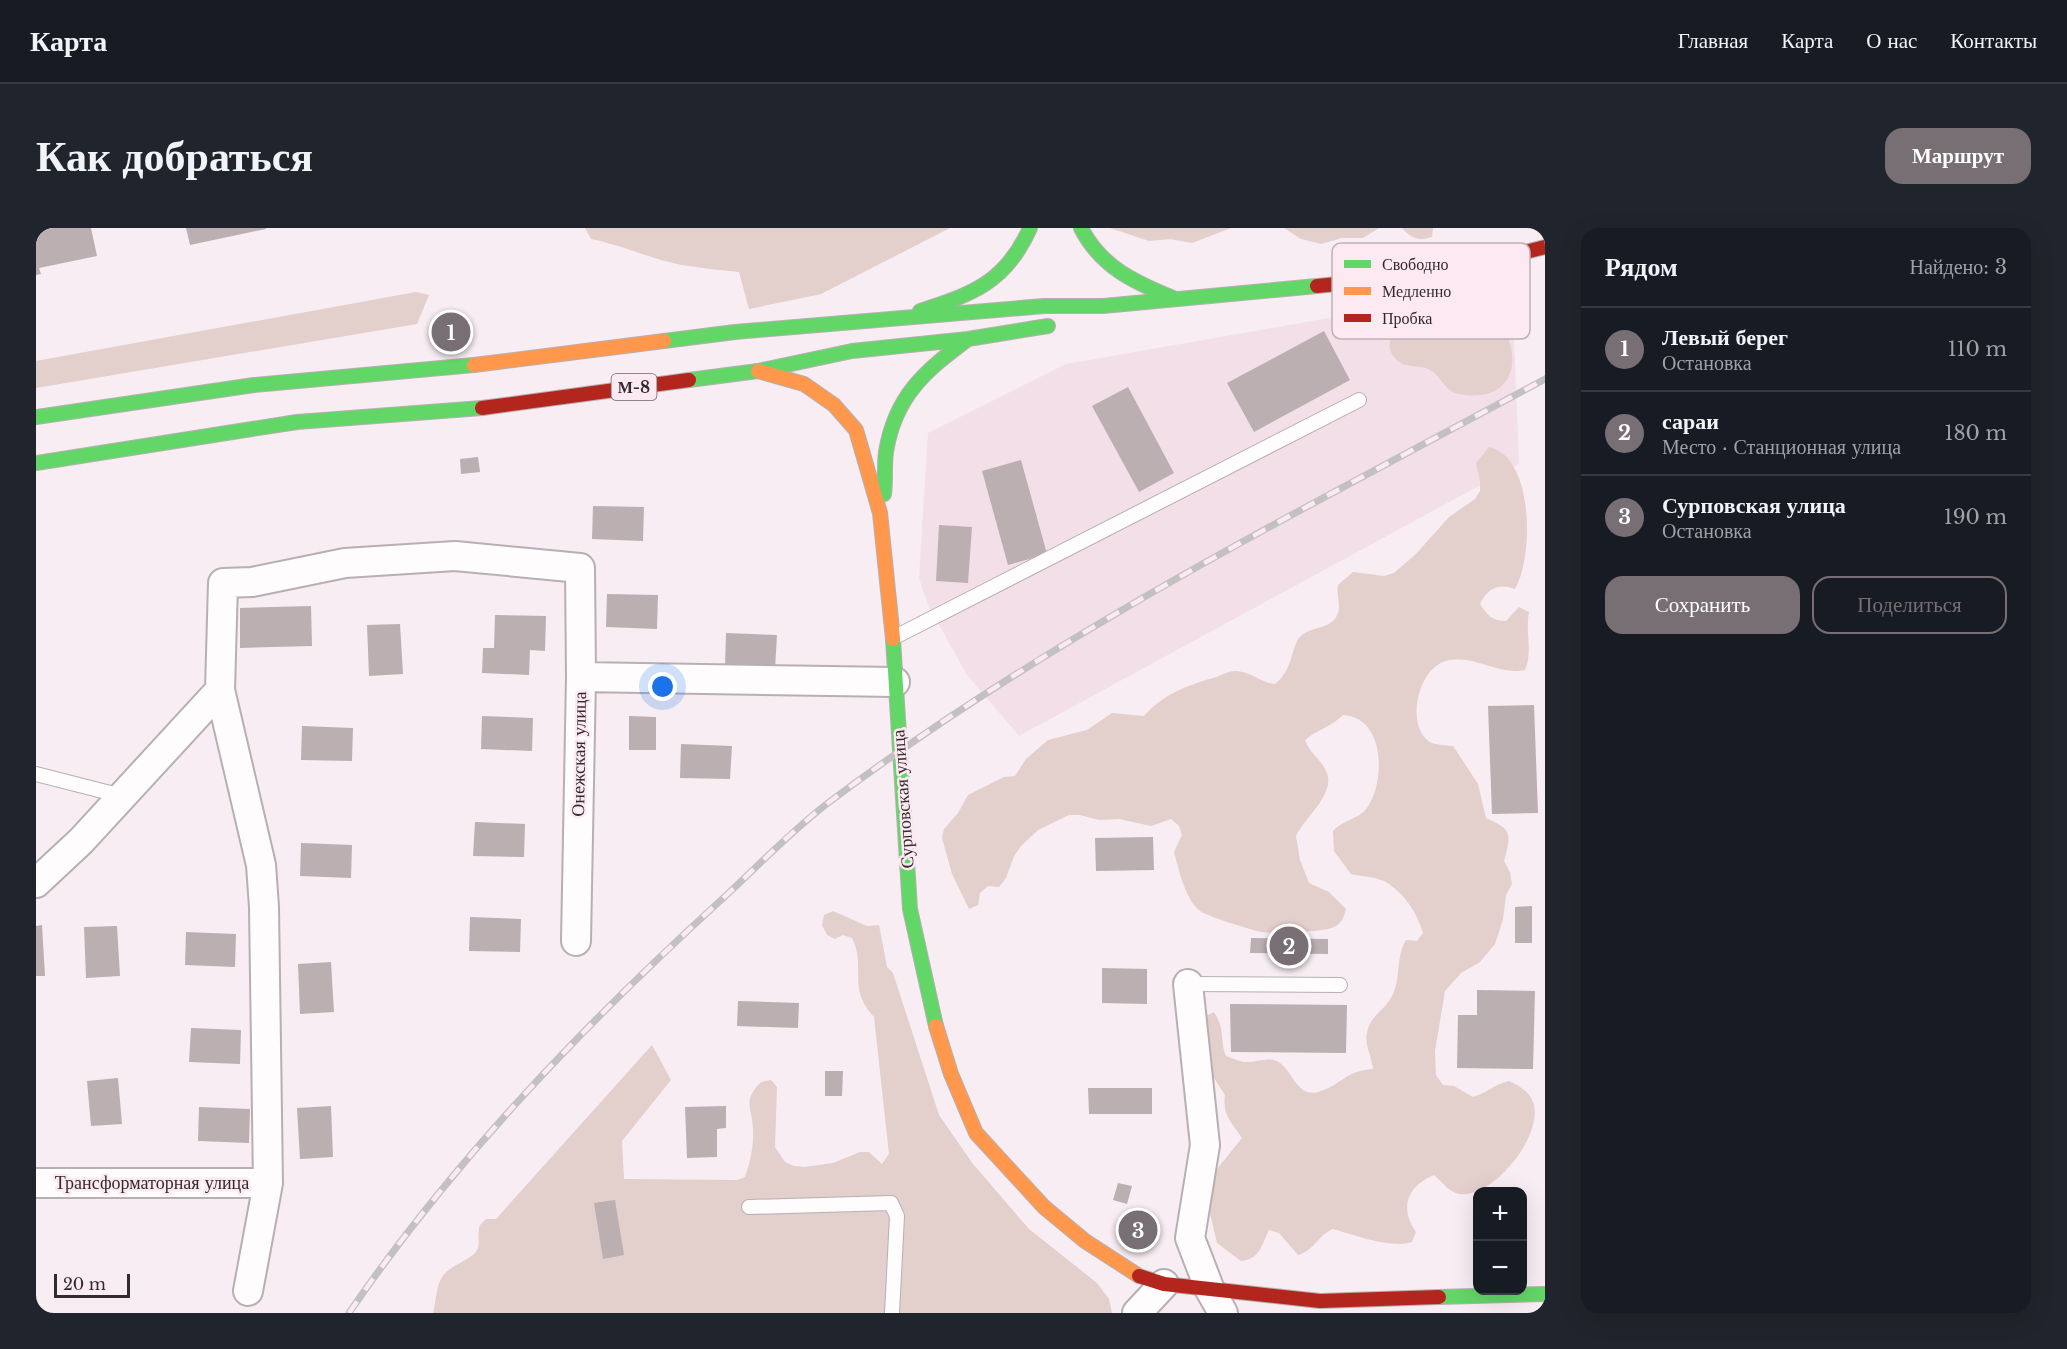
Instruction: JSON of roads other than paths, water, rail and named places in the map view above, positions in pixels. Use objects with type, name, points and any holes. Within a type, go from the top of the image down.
[{"type":"main road","points":[[904,317],[975,292],[997,279],[1012,264],[1023,248],[1030,228]]},
{"type":"main road","points":[[1081,228],[1100,256],[1120,275],[1173,298]]},
{"type":"main road","points":[[1530,251],[1545,247]]},
{"type":"main road","points":[[1103,306],[1332,284]]},
{"type":"main road","name":"М-8","points":[[36,417],[254,385],[458,367],[735,332],[1044,306],[1103,306]]},
{"type":"main road","name":"М-8","points":[[36,463],[297,422],[459,411],[758,371],[852,351],[968,339],[1045,327],[1103,306]]},
{"type":"main road","points":[[880,513],[885,485],[886,453],[894,416],[907,390],[926,370],[968,339]]},
{"type":"main road","points":[[758,371],[804,384],[834,405],[856,430],[880,513]]},
{"type":"main road","name":"Сурповская улица","points":[[880,513],[893,638],[910,909],[940,1044],[976,1133],[1015,1178],[1085,1241],[1134,1274],[1216,1301],[1320,1301],[1545,1294]]},
{"type":"street","name":"Онежская улица","points":[[220,690],[223,583],[252,582],[345,563],[454,556],[580,568],[581,677],[576,941]]},
{"type":"street","points":[[581,677],[895,682]]},
{"type":"street","points":[[36,883],[81,841],[220,690]]},
{"type":"street","points":[[220,690],[261,865],[264,907],[268,1183],[248,1291]]},
{"type":"street","points":[[1188,984],[1205,1145],[1190,1238],[1216,1301]]},
{"type":"street","name":"Трансформаторная улица","points":[[36,1183],[268,1183]]},
{"type":"street","points":[[1137,1313],[1164,1284]]},
{"type":"lane","points":[[893,638],[1359,400]]},
{"type":"lane","points":[[36,774],[122,796]]},
{"type":"lane","points":[[1188,984],[1340,985]]},
{"type":"lane","points":[[749,1207],[891,1203],[897,1216],[892,1313]]},
{"type":"railway","points":[[349,1313],[432,1202],[476,1149],[570,1046],[669,948],[786,838],[828,803],[913,742],[1000,684],[1089,630],[1270,527],[1545,379]]},
{"type":"place","name":"Левый берег","points":[[451,332]]},
{"type":"place","name":"сараи","points":[[1289,946]]},
{"type":"place","name":"Сурповская улица","points":[[1138,1230]]}]
